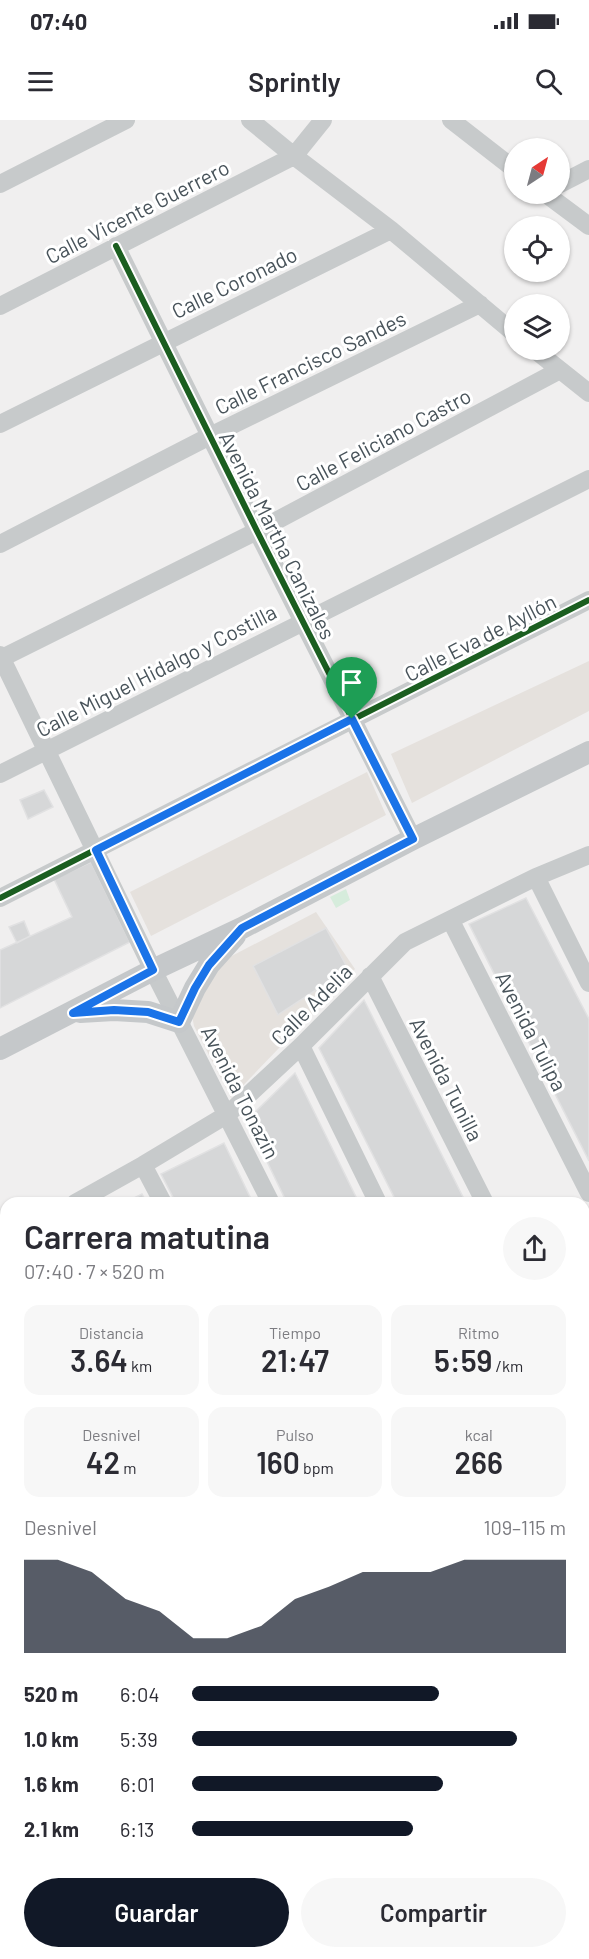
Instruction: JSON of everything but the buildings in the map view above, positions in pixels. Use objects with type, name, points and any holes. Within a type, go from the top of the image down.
[{"type":"main road","points":[[0,1048],[589,752]]},
{"type":"main road","points":[[73,1013],[114,1010],[148,1012],[179,1022],[209,965],[242,928]]},
{"type":"street","points":[[0,184],[126,120]]},
{"type":"street","points":[[250,120],[391,230],[504,324]]},
{"type":"street","points":[[294,156],[323,120]]},
{"type":"street","points":[[454,121],[504,161]]},
{"type":"street","name":"Calle Vicente Guerrero","points":[[0,306],[294,156]]},
{"type":"street","points":[[570,179],[589,169]]},
{"type":"street","points":[[559,204],[589,226]]},
{"type":"street","name":"Calle Coronado","points":[[0,424],[391,230]]},
{"type":"street","name":"Avenida Martha Canizales","points":[[116,246],[413,839]]},
{"type":"street","name":"Calle Francisco Sandes","points":[[0,544],[210,436],[480,304]]},
{"type":"street","points":[[548,360],[589,393]]},
{"type":"street","name":"Calle Feliciano Castro","points":[[0,657],[257,531],[560,370]]},
{"type":"street","name":"Calle Miguel Hidalgo y Costilla","points":[[0,774],[589,479]]},
{"type":"street","name":"Calle Eva de Ayllón","points":[[0,898],[589,600]]},
{"type":"street","name":"Avenida Tonazin","points":[[0,657],[153,970],[268,1197]]},
{"type":"street","name":"Calle Adelia","points":[[86,1197],[228,1114],[302,1047],[405,942],[536,877],[589,855]]},
{"type":"street","points":[[536,877],[589,983]]},
{"type":"street","name":"Avenida Tulipa","points":[[451,921],[589,1193]]},
{"type":"street","name":"Avenida Tunilla","points":[[370,976],[482,1197]]},
{"type":"street","points":[[302,1047],[375,1197]]},
{"type":"street","points":[[143,1165],[160,1197]]},
{"type":"shaded area","points":[[589,661],[589,711],[412,803],[391,754]]},
{"type":"shaded area","points":[[367,772],[386,815],[151,936],[130,892]]},
{"type":"shaded area","points":[[316,912],[355,969],[231,1098],[194,1026],[191,1011],[226,959]]},
{"type":"green space","points":[[346,889],[350,900],[336,908],[330,897]]},
{"type":"cycle path","points":[[116,246],[413,839]]},
{"type":"cycle path","points":[[0,898],[589,600]]},
{"type":"route","points":[[352,719],[413,839],[242,928],[209,965],[179,1022],[148,1012],[114,1010],[73,1013],[153,970],[96,850],[352,719]]}]
